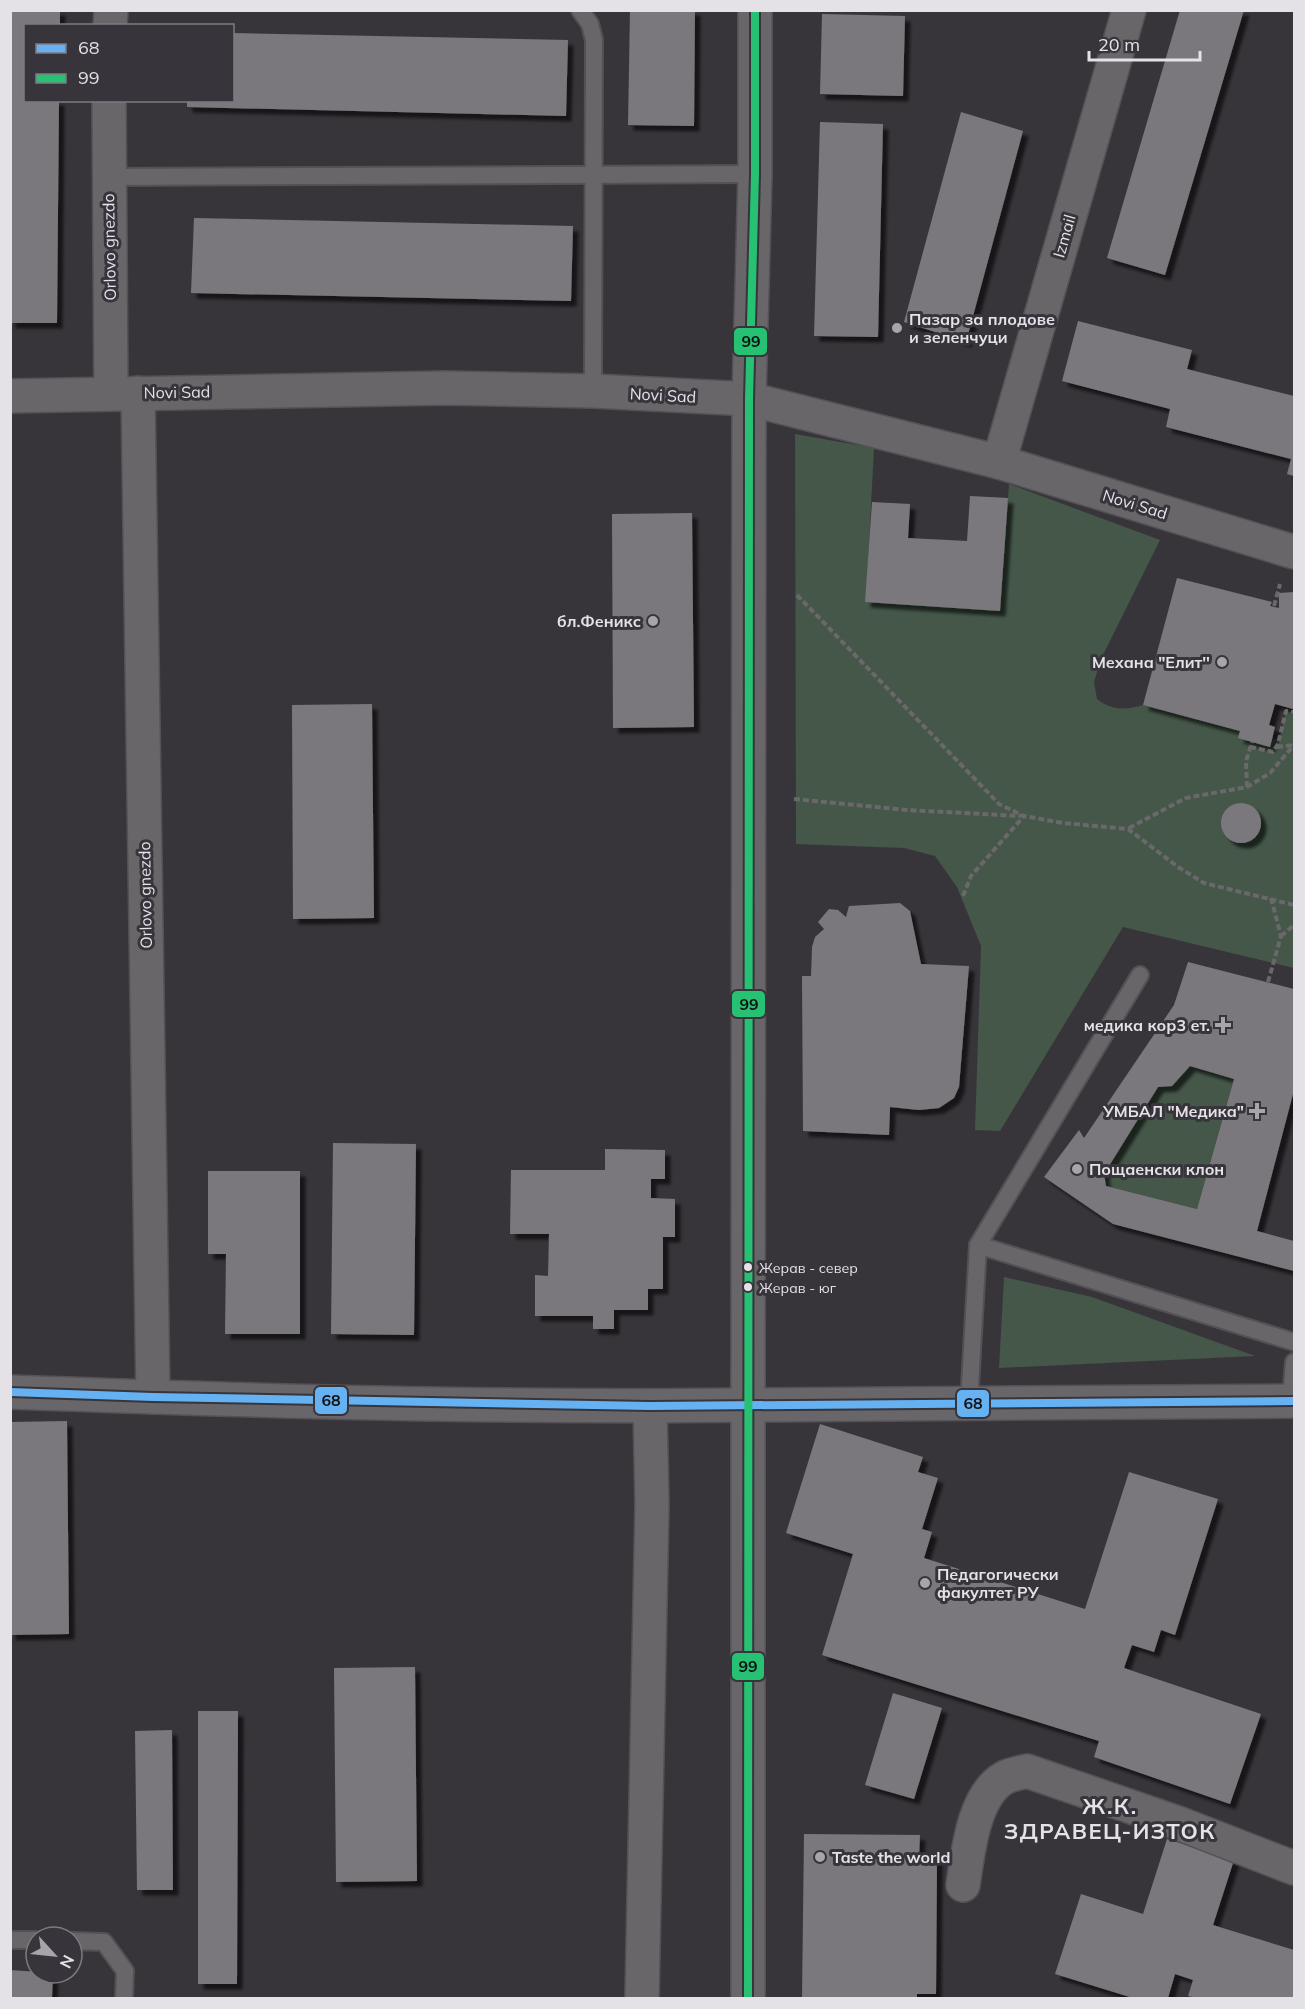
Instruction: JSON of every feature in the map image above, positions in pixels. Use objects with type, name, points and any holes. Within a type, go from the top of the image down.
[{"type":"street","points":[[748,1998],[749,399],[755,174],[755,10]]},
{"type":"street","name":"Izmail","points":[[999,462],[1129,10]]},
{"type":"street","name":"Orlovo gnezdo","points":[[110,102],[108,177],[124,393],[153,1397]]},
{"type":"street","name":"Novi Sad","points":[[10,396],[445,388],[593,391],[749,399],[999,462],[1294,552]]},
{"type":"street","points":[[10,1392],[153,1397],[650,1406],[1293,1401]]},
{"type":"street","points":[[642,1998],[652,1505],[650,1406]]},
{"type":"street","points":[[963,1885],[972,1828],[988,1796],[1004,1778],[1027,1772],[1178,1823],[1294,1868]]},
{"type":"lane","points":[[580,10],[590,24],[594,40],[593,391]]},
{"type":"lane","points":[[108,177],[755,174]]},
{"type":"lane","points":[[969,1404],[978,1245],[1140,975]]},
{"type":"lane","points":[[978,1245],[1294,1342]]},
{"type":"lane","points":[[1293,1401],[1294,1362]]},
{"type":"lane","points":[[84,1941],[104,1942],[125,1971],[124,1998]]},
{"type":"path","points":[[797,595],[999,804],[1024,816]]},
{"type":"path","points":[[1247,787],[1246,761],[1251,744],[1273,752],[1286,711],[1294,712]]},
{"type":"path","points":[[1128,829],[1186,798],[1247,787],[1270,773],[1294,745]]},
{"type":"path","points":[[1276,747],[1294,745]]},
{"type":"path","points":[[794,799],[907,810],[1024,816],[1062,823],[1128,829],[1204,883],[1294,905]]},
{"type":"path","points":[[963,896],[971,876],[1024,816]]},
{"type":"path","points":[[1268,982],[1281,936],[1270,898]]},
{"type":"path","points":[[1281,936],[1294,925]]},
{"type":"green space","points":[[795,434],[874,448],[866,602],[1000,611],[1009,484],[1160,540],[1101,659],[1094,682],[1097,699],[1108,706],[1131,708],[1143,705],[1279,740],[1286,711],[1294,712],[1294,968],[1123,927],[1000,1131],[975,1130],[981,946],[957,887],[935,856],[904,848],[796,844]]},
{"type":"green space","points":[[1190,1066],[1234,1079],[1197,1209],[1106,1186],[1104,1174],[1158,1087],[1172,1086]]},
{"type":"green space","points":[[1004,1277],[1092,1297],[1255,1356],[999,1368]]},
{"type":"building","points":[[10,10],[60,10],[60,24],[24,24],[24,102],[59,102],[57,323],[10,323]]},
{"type":"building","points":[[630,10],[695,10],[694,126],[628,125]]},
{"type":"building","points":[[1180,10],[1244,10],[1165,275],[1107,258]]},
{"type":"building","points":[[822,14],[905,16],[903,96],[820,94]]},
{"type":"building","points":[[234,33],[568,40],[566,116],[187,107],[187,102],[234,102]]},
{"type":"building","points":[[961,112],[1023,131],[966,342],[904,322]]},
{"type":"building","points":[[820,122],[883,124],[878,337],[814,336]]},
{"type":"building","points":[[194,218],[573,226],[571,301],[191,293]]},
{"type":"building","points":[[1078,321],[1192,350],[1187,369],[1294,396],[1294,476],[1287,474],[1291,459],[1166,427],[1170,409],[1062,381]]},
{"type":"building","points":[[970,496],[1008,498],[1000,611],[865,602],[872,502],[910,504],[908,538],[967,541]]},
{"type":"building","name":"бл.Феникс","points":[[692,513],[694,727],[613,728],[612,514]]},
{"type":"building","name":"Механа \"Елит''","points":[[1177,578],[1272,602],[1270,606],[1279,608],[1279,593],[1294,592],[1294,703],[1293,709],[1275,704],[1269,725],[1275,727],[1270,747],[1238,738],[1240,731],[1143,705]]},
{"type":"building","points":[[372,704],[374,918],[293,919],[292,705]]},
{"type":"building","points":[[1241,803],[1249,804],[1255,809],[1260,815],[1260,831],[1255,837],[1249,842],[1241,843],[1233,842],[1227,837],[1222,831],[1221,823],[1222,815],[1227,809],[1233,804]]},
{"type":"building","points":[[900,903],[910,911],[921,964],[969,966],[959,1087],[954,1098],[939,1108],[919,1110],[890,1107],[889,1135],[803,1131],[802,976],[811,976],[812,947],[815,937],[824,929],[818,922],[829,909],[838,910],[846,917],[849,906]]},
{"type":"building","name":"УМБАЛ \"Медика\"","points":[[1188,962],[1294,989],[1294,1090],[1257,1231],[1294,1241],[1294,1271],[1113,1224],[1044,1177],[1079,1130],[1084,1138],[1174,1005]],"holes":[[[1190,1066],[1234,1079],[1197,1209],[1106,1186],[1104,1174],[1158,1087],[1172,1086]]]},
{"type":"building","points":[[333,1143],[416,1144],[414,1335],[331,1334]]},
{"type":"building","points":[[605,1149],[665,1150],[665,1179],[651,1179],[651,1198],[675,1199],[675,1237],[663,1237],[663,1289],[648,1289],[648,1310],[614,1310],[614,1329],[593,1329],[593,1316],[535,1316],[535,1275],[548,1276],[549,1234],[510,1234],[511,1170],[605,1170]]},
{"type":"building","points":[[208,1171],[300,1171],[300,1334],[225,1334],[226,1254],[208,1254]]},
{"type":"building","points":[[67,1421],[69,1634],[10,1635],[10,1422]]},
{"type":"building","name":"Педагогически факултет РУ","points":[[820,1424],[923,1457],[918,1472],[938,1478],[922,1529],[932,1532],[924,1558],[1085,1609],[1129,1472],[1218,1499],[1175,1635],[1161,1630],[1154,1652],[1132,1645],[1124,1668],[1261,1714],[1230,1804],[1094,1757],[1099,1741],[822,1655],[853,1554],[786,1533]]},
{"type":"building","points":[[415,1667],[417,1881],[336,1882],[334,1668]]},
{"type":"building","points":[[893,1693],[942,1708],[914,1799],[865,1785]]},
{"type":"building","points":[[198,1711],[238,1711],[237,1984],[198,1984]]},
{"type":"building","points":[[172,1730],[173,1890],[137,1890],[135,1731]]},
{"type":"building","points":[[804,1834],[920,1835],[919,1858],[937,1858],[936,1994],[917,1994],[917,1998],[802,1998]]},
{"type":"building","points":[[1167,1839],[1234,1860],[1213,1925],[1294,1950],[1294,1998],[1197,1998],[1188,1996],[1193,1980],[1175,1974],[1168,1998],[1133,1998],[1055,1974],[1081,1894],[1143,1914]]},
{"type":"building","points":[[10,1970],[24,1971],[24,1985],[53,1985],[52,1998],[10,1998]]},
{"type":"transit line","name":"99","points":[[748,1998],[749,399],[755,174],[755,10]]},
{"type":"transit line","name":"68","points":[[10,1392],[153,1397],[650,1406],[1294,1401]]},
{"type":"place","name":"Пазар за плодове и зеленчуци","points":[[897,328]]},
{"type":"place","name":"бл.Феникс","points":[[653,621]]},
{"type":"place","name":"Механа \"Елит''","points":[[1222,662]]},
{"type":"place","name":"медика кор3 ет.","points":[[1223,1025]]},
{"type":"place","name":"УМБАЛ \"Медика\"","points":[[1257,1111]]},
{"type":"place","name":"Пощаенски клон","points":[[1077,1169]]},
{"type":"place","name":"Жерав - север","points":[[748,1267]]},
{"type":"place","name":"Жерав - юг","points":[[748,1287]]},
{"type":"place","name":"Педагогически факултет РУ","points":[[925,1583]]},
{"type":"place","name":"Taste the world","points":[[820,1857]]},
{"type":"district","name":"Ж.К. ЗДРАВЕЦ-ИЗТОК","points":[[1110,1818]]}]
